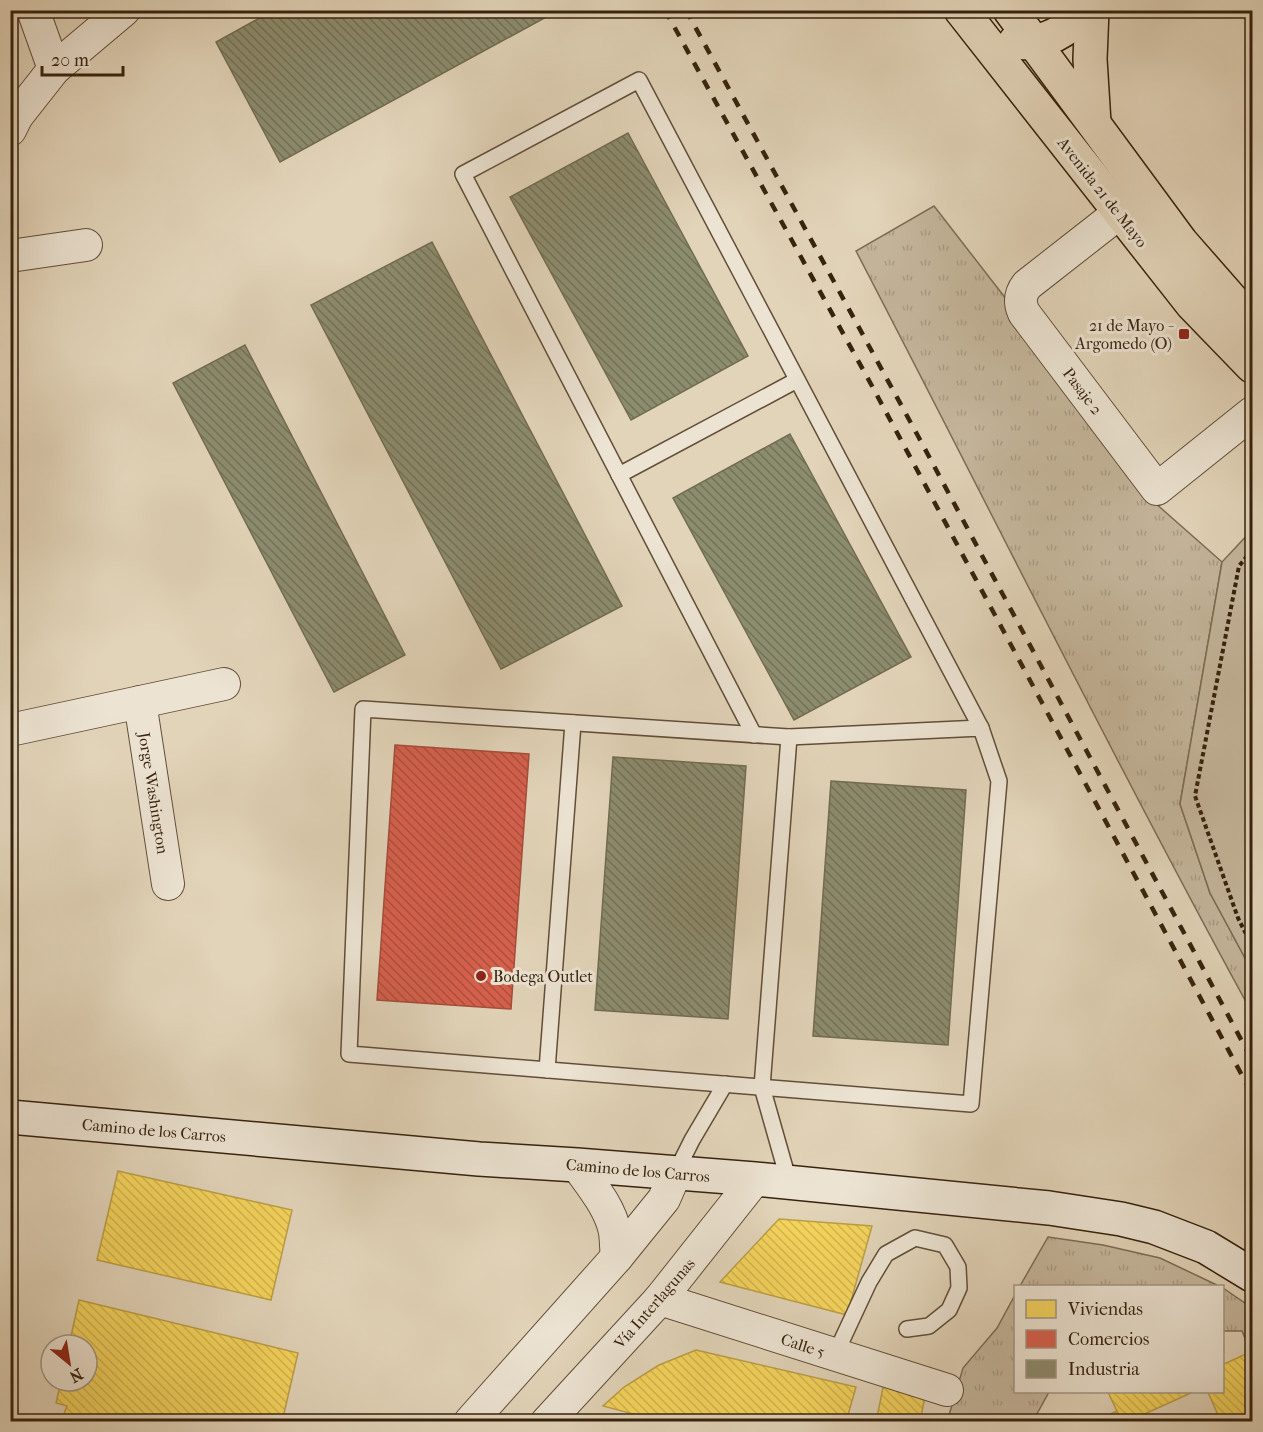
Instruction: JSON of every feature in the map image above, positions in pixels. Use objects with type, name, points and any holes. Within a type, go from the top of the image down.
[{"type":"main road","name":"Avenida 21 de Mayo","points":[[1010,10],[1181,242],[1252,323]]},
{"type":"main road","points":[[969,21],[1009,42],[1035,42],[1063,31],[1090,10]]},
{"type":"main road","points":[[1090,10],[1094,125]]},
{"type":"main road","name":"Avenida 21 de Mayo","points":[[969,21],[1192,304],[1252,366]]},
{"type":"main road","name":"Camino de los Carros","points":[[10,1117],[479,1160],[755,1179],[1049,1208],[1121,1219],[1154,1227],[1206,1247],[1252,1275]]},
{"type":"street","points":[[33,10],[54,69]]},
{"type":"street","points":[[10,130],[17,116],[54,69],[124,10]]},
{"type":"street","name":"Pasaje 2","points":[[1119,213],[1028,285],[1021,298],[1024,313],[1157,489],[1252,413]]},
{"type":"street","points":[[10,256],[86,245]]},
{"type":"street","points":[[10,730],[224,684]]},
{"type":"street","name":"Jorge Washington","points":[[140,702],[168,884]]},
{"type":"street","points":[[577,1165],[598,1194],[609,1216],[614,1231],[617,1257]]},
{"type":"street","points":[[470,1422],[617,1257],[664,1199],[675,1174]]},
{"type":"street","name":"Vía Interlagunas","points":[[547,1422],[660,1299],[755,1179]]},
{"type":"street","name":"Calle 5","points":[[660,1299],[947,1390]]},
{"type":"lane","points":[[754,735],[464,174],[639,80],[981,728],[999,781],[971,1104],[349,1054],[363,709],[754,735],[789,737],[981,728]]},
{"type":"lane","points":[[620,475],[797,380]]},
{"type":"lane","points":[[547,1070],[573,723]]},
{"type":"lane","points":[[789,737],[762,1087],[789,1182]]},
{"type":"lane","points":[[675,1174],[725,1084]]},
{"type":"lane","points":[[835,1355],[869,1282],[886,1254],[915,1238],[945,1245],[958,1267],[959,1288],[948,1310],[929,1326],[906,1329]]},
{"type":"path","points":[[1252,550],[1239,566],[1195,796],[1238,918],[1252,946]]},
{"type":"green space","points":[[934,206],[1010,304],[1154,502],[1222,562],[1180,804],[1210,893],[1252,971],[1252,1013],[1101,729],[856,251]]},
{"type":"green space","points":[[1252,530],[1252,971],[1210,893],[1180,804],[1222,562]]},
{"type":"green space","points":[[1048,1237],[1103,1245],[1160,1258],[1217,1285],[1021,1285]]},
{"type":"green space","points":[[1224,1289],[1252,1308],[1252,1355],[1242,1331],[1224,1331]]},
{"type":"green space","points":[[1014,1297],[1014,1393],[1048,1393],[1033,1421],[947,1422],[963,1368],[997,1328]]},
{"type":"building: Viviendas","points":[[118,1171],[292,1210],[271,1300],[97,1260]]},
{"type":"building: Viviendas","points":[[779,1219],[872,1226],[847,1315],[720,1282]]},
{"type":"building: Viviendas","points":[[79,1300],[298,1353],[282,1422],[61,1422],[67,1406],[56,1403],[58,1393],[99,1393],[99,1333],[72,1333]]},
{"type":"building: Viviendas","points":[[696,1350],[856,1387],[846,1422],[663,1422],[603,1406],[624,1387],[659,1365]]},
{"type":"building: Viviendas","points":[[1248,1353],[1252,1364],[1252,1422],[1221,1422],[1208,1393],[1224,1393],[1224,1364]]},
{"type":"building: Viviendas","points":[[885,1378],[927,1386],[920,1422],[876,1422]]},
{"type":"building: Viviendas","points":[[1108,1393],[1191,1393],[1127,1422],[1122,1422]]},
{"type":"building: Viviendas","points":[[1117,1411],[1122,1422],[1092,1422]]},
{"type":"building: Viviendas","points":[[594,1417],[612,1422],[589,1422]]},
{"type":"building: Comercios","points":[[395,745],[529,754],[511,1009],[377,1000]]},
{"type":"building: Industria","points":[[274,10],[559,10],[280,162],[216,42]]},
{"type":"building: Industria","points":[[628,133],[748,356],[631,420],[510,197]]},
{"type":"building: Industria","points":[[432,242],[622,606],[501,669],[311,305]]},
{"type":"building: Industria","points":[[245,345],[405,655],[334,692],[173,383]]},
{"type":"building: Industria","points":[[790,434],[911,657],[794,720],[673,498]]},
{"type":"building: Industria","points":[[613,757],[746,766],[728,1019],[595,1010]]},
{"type":"building: Industria","points":[[831,781],[966,790],[948,1045],[813,1036]]},
{"type":"railway","points":[[665,10],[872,386],[1252,1094]]},
{"type":"railway","points":[[686,10],[918,436],[1252,1060]]},
{"type":"place","name":"21 de Mayo - Argomedo (O)","points":[[1184,334]]},
{"type":"place","name":"Bodega Outlet","points":[[481,976]]}]
